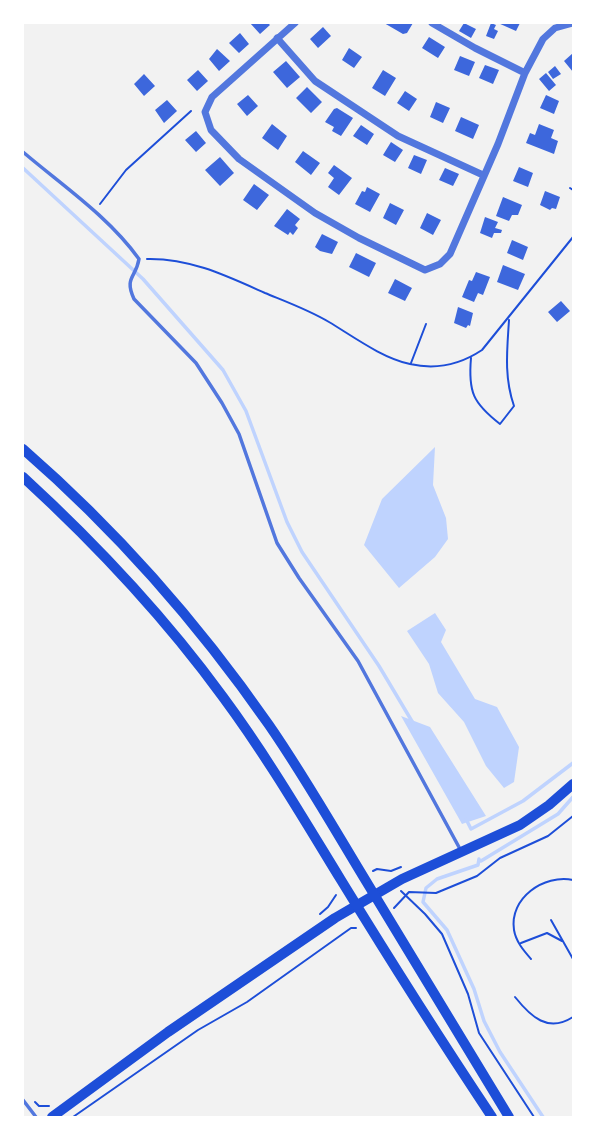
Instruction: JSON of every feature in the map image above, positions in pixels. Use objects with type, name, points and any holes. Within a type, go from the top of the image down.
[{"type":"main road","points":[[23,449],[90,511],[140,563],[237,681],[296,766],[509,1117]]},
{"type":"main road","points":[[23,477],[134,587],[222,695],[285,788],[443,1046],[492,1117]]},
{"type":"main road","points":[[52,1117],[184,1020],[356,904],[402,878],[520,825],[573,784]]},
{"type":"street","points":[[295,23],[212,97],[205,112],[211,130],[239,159],[315,213],[393,256],[425,270],[440,264],[450,254],[498,144],[525,72],[548,33],[573,23]]},
{"type":"street","points":[[432,23],[525,72]]},
{"type":"street","points":[[277,38],[316,81],[388,129],[482,176]]},
{"type":"lane","points":[[23,152],[95,211],[124,238],[139,259],[128,286],[134,299],[196,363],[222,403],[239,435],[277,543],[358,662],[462,853]]},
{"type":"lane","points":[[23,1100],[36,1117]]},
{"type":"path","points":[[95,211],[126,170],[191,111]]},
{"type":"path","points":[[139,259],[184,261],[216,272],[317,315],[386,355],[410,365],[441,367],[471,357],[482,350],[573,237]]},
{"type":"path","points":[[471,357],[469,379],[472,396],[484,411],[500,424],[514,406],[505,365],[510,318]]},
{"type":"path","points":[[410,365],[426,324]]},
{"type":"path","points":[[393,910],[404,895],[411,892],[429,894],[443,891],[480,875],[500,858],[548,836],[573,816]]},
{"type":"path","points":[[373,872],[377,869],[391,871],[402,867]]},
{"type":"path","points":[[531,959],[515,934],[514,918],[522,901],[548,880],[573,880]]},
{"type":"path","points":[[401,891],[442,934],[468,993],[479,1033],[534,1117]]},
{"type":"path","points":[[551,919],[573,959]]},
{"type":"path","points":[[340,925],[345,932]]},
{"type":"path","points":[[73,1117],[198,1031],[247,1002],[351,928],[361,929]]},
{"type":"path","points":[[519,944],[546,933],[562,941]]},
{"type":"path","points":[[515,997],[528,1013],[542,1022],[556,1024],[573,1017]]},
{"type":"path","points":[[32,1100],[39,1106],[50,1106]]},
{"type":"water","points":[[435,447],[433,485],[446,518],[448,539],[435,557],[399,588],[364,545],[382,499]]},
{"type":"water","points":[[435,613],[446,630],[441,642],[475,699],[497,707],[519,747],[514,782],[504,788],[486,766],[464,722],[438,693],[429,664],[407,631]]},
{"type":"water","points":[[401,716],[430,727],[486,816],[462,824]]},
{"type":"building","points":[[250,23],[268,23],[270,25],[260,34]]},
{"type":"building","points":[[384,23],[413,23],[407,33],[403,34]]},
{"type":"building","points":[[464,23],[476,29],[471,38],[459,31]]},
{"type":"building","points":[[491,23],[496,25],[494,29],[498,31],[494,39],[486,36]]},
{"type":"building","points":[[498,23],[520,23],[516,31]]},
{"type":"building","points":[[323,27],[331,36],[318,48],[310,39]]},
{"type":"building","points":[[240,33],[249,44],[239,53],[229,43]]},
{"type":"building","points":[[429,37],[445,47],[438,58],[422,48]]},
{"type":"building","points":[[349,48],[362,57],[354,68],[342,60]]},
{"type":"building","points":[[217,49],[230,61],[219,71],[209,59]]},
{"type":"building","points":[[573,53],[573,72],[564,61]]},
{"type":"building","points":[[460,56],[475,62],[469,76],[454,70]]},
{"type":"building","points":[[286,61],[300,77],[287,88],[273,72]]},
{"type":"building","points":[[485,65],[499,70],[493,84],[479,78]]},
{"type":"building","points":[[555,66],[561,74],[553,79],[548,72]]},
{"type":"building","points":[[198,70],[208,81],[197,91],[187,80]]},
{"type":"building","points":[[383,70],[396,78],[385,96],[372,88]]},
{"type":"building","points":[[546,73],[556,85],[549,91],[539,79]]},
{"type":"building","points":[[144,74],[155,86],[144,96],[134,84]]},
{"type":"building","points":[[307,87],[322,102],[311,113],[296,98]]},
{"type":"building","points":[[405,91],[417,99],[409,111],[397,103]]},
{"type":"building","points":[[248,95],[258,106],[247,116],[237,104]]},
{"type":"building","points":[[546,95],[559,101],[554,114],[540,108]]},
{"type":"building","points":[[167,100],[177,111],[164,123],[155,110]]},
{"type":"building","points":[[436,102],[450,108],[443,123],[430,117]]},
{"type":"building","points":[[337,108],[353,118],[341,136],[332,131],[334,127],[325,122]]},
{"type":"building","points":[[461,117],[479,125],[473,139],[455,131]]},
{"type":"building","points":[[272,124],[287,136],[278,150],[262,138]]},
{"type":"building","points":[[539,124],[554,130],[551,138],[558,141],[554,154],[526,143],[530,133],[535,135]]},
{"type":"building","points":[[361,125],[374,134],[367,145],[353,136]]},
{"type":"building","points":[[196,131],[206,143],[196,152],[185,140]]},
{"type":"building","points":[[391,142],[403,150],[395,162],[383,155]]},
{"type":"building","points":[[303,151],[320,163],[311,175],[295,162]]},
{"type":"building","points":[[414,155],[427,160],[421,174],[408,168]]},
{"type":"building","points":[[220,157],[234,173],[220,186],[205,170]]},
{"type":"building","points":[[334,165],[352,178],[339,195],[328,187],[334,178],[328,173]]},
{"type":"building","points":[[519,167],[533,173],[528,187],[513,181]]},
{"type":"building","points":[[445,168],[459,174],[453,186],[439,180]]},
{"type":"building","points":[[254,184],[269,195],[257,210],[243,200]]},
{"type":"building","points":[[367,187],[380,194],[370,212],[355,204]]},
{"type":"building","points":[[545,191],[560,197],[556,209],[550,210],[540,205]]},
{"type":"building","points":[[503,197],[522,205],[518,215],[512,215],[509,221],[496,216]]},
{"type":"building","points":[[390,203],[404,210],[396,225],[383,218]]},
{"type":"building","points":[[287,209],[300,219],[295,225],[298,228],[293,235],[290,232],[288,235],[274,226]]},
{"type":"building","points":[[427,213],[441,220],[433,235],[420,228]]},
{"type":"building","points":[[485,217],[498,222],[495,228],[502,230],[501,233],[494,233],[492,238],[480,233]]},
{"type":"building","points":[[322,234],[338,242],[332,254],[315,247]]},
{"type":"building","points":[[512,240],[528,247],[523,260],[507,253]]},
{"type":"building","points":[[356,253],[376,263],[369,277],[349,267]]},
{"type":"building","points":[[503,265],[525,274],[518,290],[497,282]]},
{"type":"building","points":[[476,272],[490,277],[483,295],[478,293],[474,302],[462,297],[469,280],[472,281]]},
{"type":"building","points":[[395,279],[412,288],[405,301],[388,293]]},
{"type":"building","points":[[561,301],[570,311],[557,322],[548,312]]},
{"type":"building","points":[[458,307],[473,313],[470,326],[466,328],[454,323]]},
{"type":"waterway","points":[[23,168],[143,279],[223,370],[246,411],[287,522],[302,552],[379,666],[413,723]]},
{"type":"waterway","points":[[466,819],[471,829],[523,801],[573,763]]},
{"type":"waterway","points":[[481,861],[558,814],[573,797]]},
{"type":"waterway","points":[[479,859],[478,865],[437,879],[426,888],[423,902],[447,930],[474,989],[484,1021],[500,1052],[543,1117]]}]
